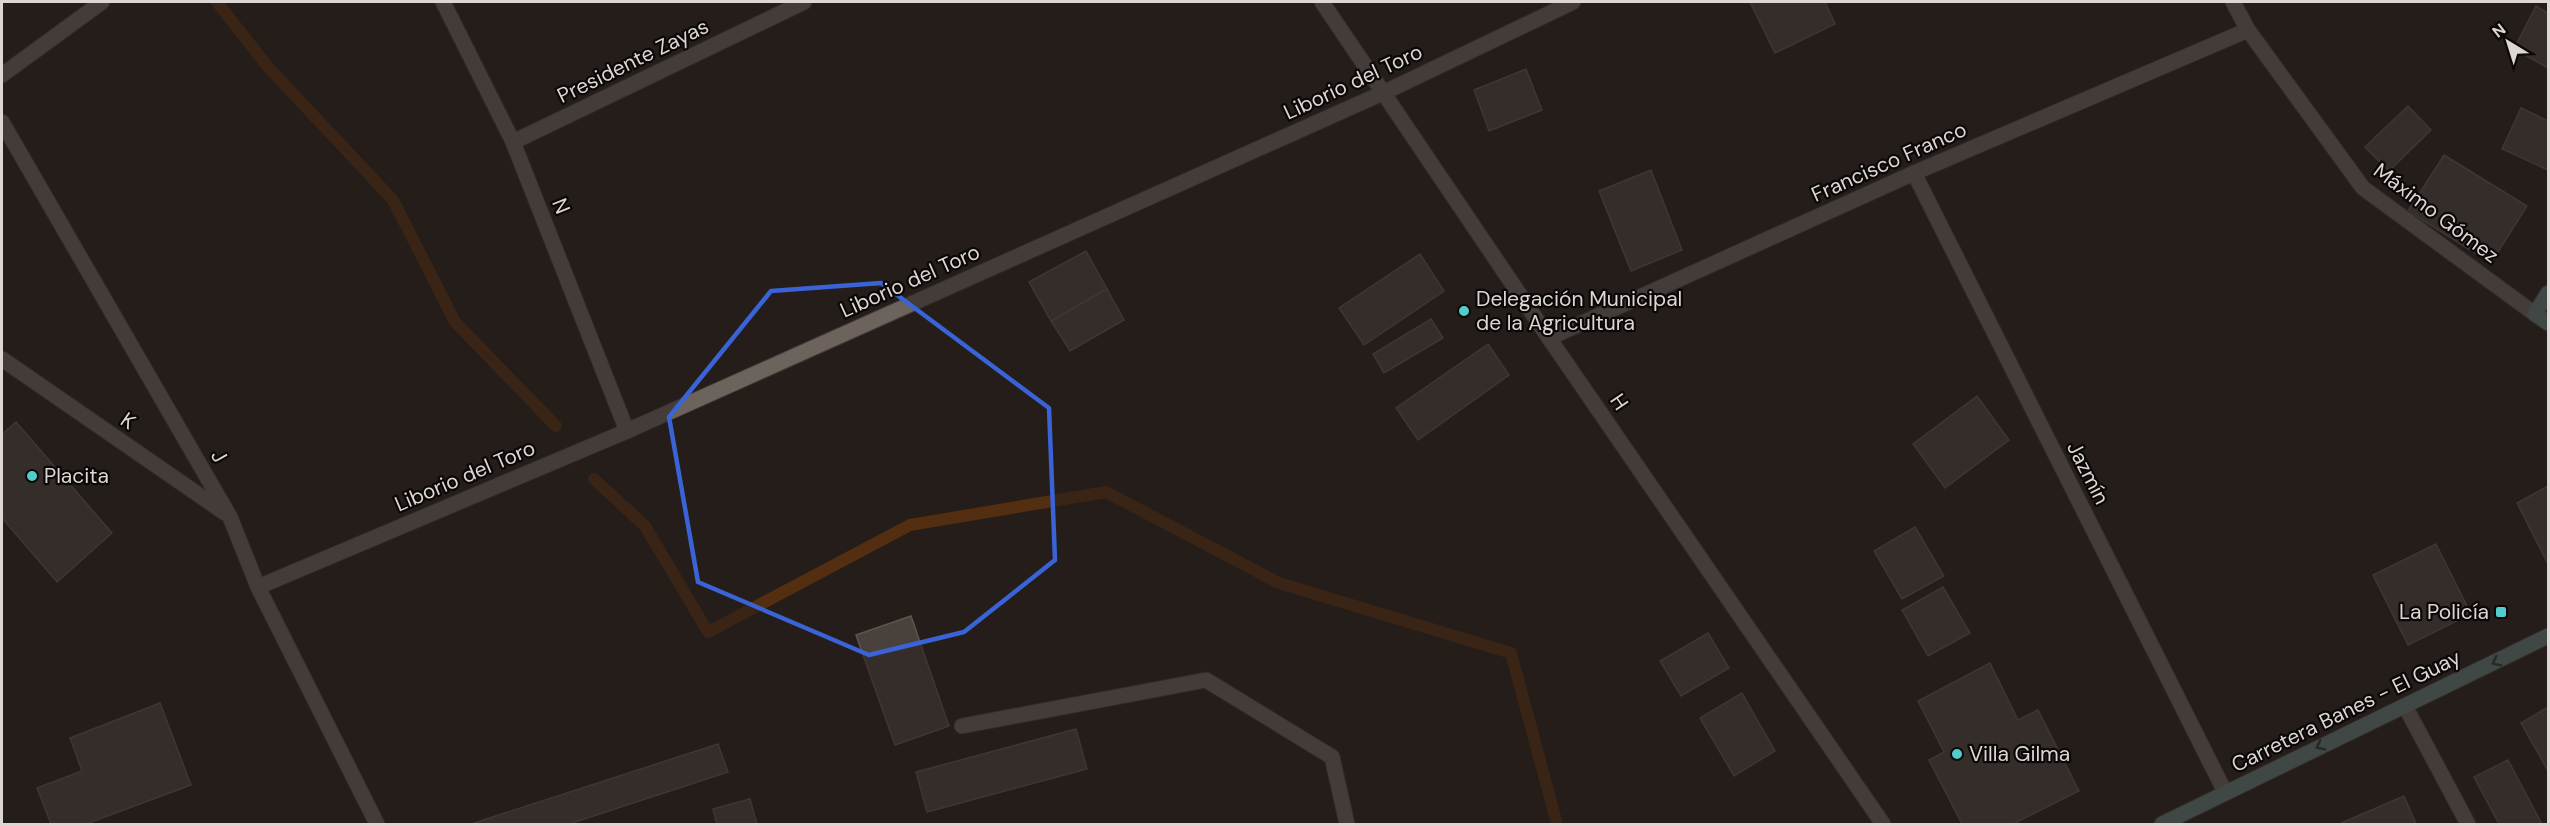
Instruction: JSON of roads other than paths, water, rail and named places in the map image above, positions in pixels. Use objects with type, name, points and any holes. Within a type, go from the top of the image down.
[{"type":"main road","points":[[2535,314],[2548,293]]},
{"type":"main road","name":"Máximo Gómez","points":[[2535,314],[2548,323]]},
{"type":"main road","name":"Carretera Banes - El Guay","points":[[2162,825],[2225,792],[2548,636]]},
{"type":"street","points":[[2,75],[102,2]]},
{"type":"street","name":"N","points":[[442,2],[513,142],[627,430]]},
{"type":"street","name":"Presidente Zayas","points":[[513,142],[804,2]]},
{"type":"street","name":"H","points":[[1322,2],[1883,825]]},
{"type":"street","name":"Liborio del Toro","points":[[258,587],[627,430],[1385,92],[1573,2]]},
{"type":"street","name":"Máximo Gómez","points":[[2233,2],[2248,30],[2363,188],[2535,314]]},
{"type":"street","name":"Francisco Franco","points":[[1549,338],[1914,173],[2248,30]]},
{"type":"street","name":"J","points":[[2,122],[230,517],[258,587],[377,825]]},
{"type":"street","name":"Jazmín","points":[[1914,173],[2225,792]]},
{"type":"street","name":"K","points":[[2,359],[230,517]]},
{"type":"street","points":[[962,726],[1206,680],[1332,757],[1347,825]]},
{"type":"street","points":[[2405,706],[2468,825]]},
{"type":"waterway","points":[[217,2],[268,67],[393,200],[455,322],[556,426]]},
{"type":"waterway","points":[[594,479],[645,526],[708,632],[910,525],[1106,492],[1279,583],[1511,653],[1557,824]]},
{"type":"place","name":"Delegación Municipal de la Agricultura","points":[[1464,311]]},
{"type":"place","name":"Placita","points":[[32,476]]},
{"type":"place","name":"La Policía","points":[[2501,612]]},
{"type":"place","name":"Villa Gilma","points":[[1957,754]]}]
